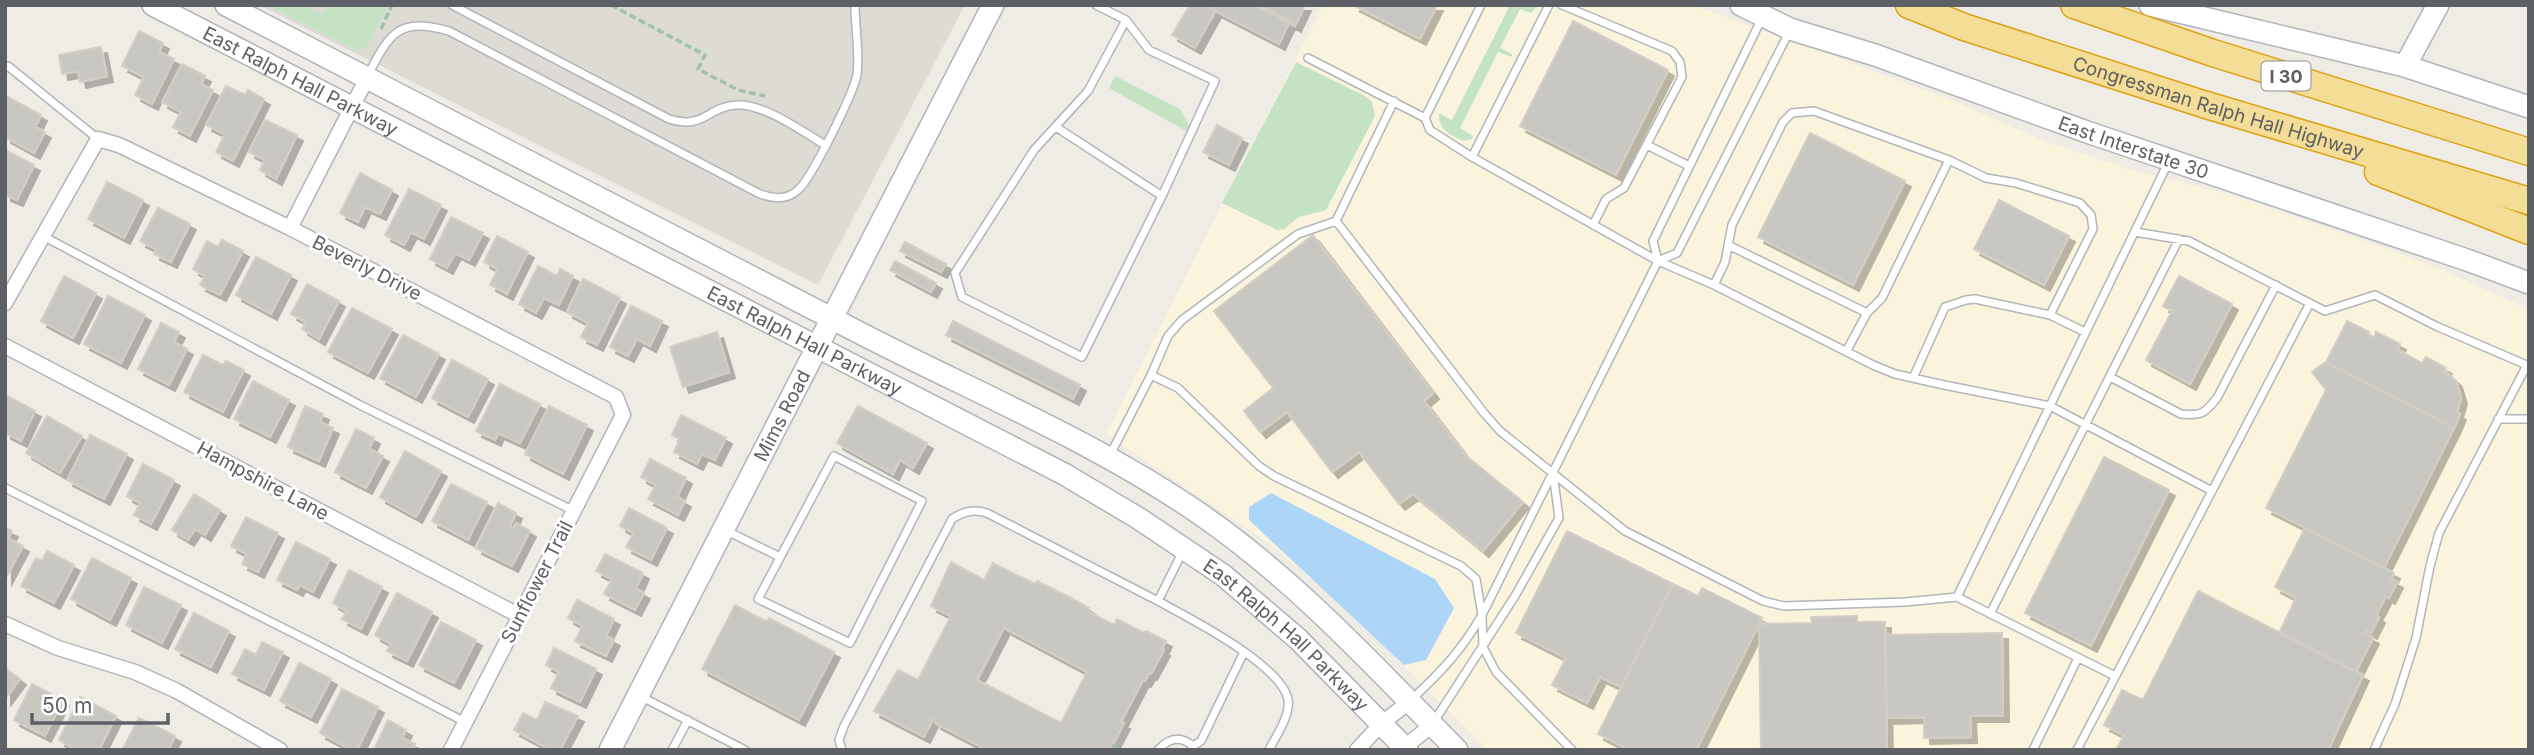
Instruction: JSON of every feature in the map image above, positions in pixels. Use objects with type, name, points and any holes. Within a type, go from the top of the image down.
[{"type":"highway","name":"Congressman Ralph Hall Highway","points":[[1909,5],[1964,27],[2203,104],[2529,201]]},
{"type":"highway","name":"I 30","points":[[2074,5],[2213,53],[2529,152]]},
{"type":"highway","points":[[2203,104],[2529,231]]},
{"type":"highway","points":[[2499,142],[2529,146]]},
{"type":"main road","name":"East Ralph Hall Parkway","points":[[153,5],[1064,474],[1223,575],[1298,639],[1382,723],[1404,749]]},
{"type":"main road","name":"East Ralph Hall Parkway","points":[[226,5],[1109,458],[1200,515],[1272,570],[1328,619],[1457,750]]},
{"type":"main road","name":"Mims Road","points":[[610,750],[993,5]]},
{"type":"main road","name":"East Interstate 30","points":[[1741,5],[1790,29],[1875,55],[2087,132],[2468,260],[2529,284]]},
{"type":"main road","points":[[2150,5],[2405,66],[2529,107]]},
{"type":"main road","points":[[2405,66],[2438,5]]},
{"type":"street","points":[[290,228],[367,78]]},
{"type":"street","points":[[5,303],[98,139]]},
{"type":"street","name":"Beverly Drive","points":[[98,139],[119,145],[290,228],[616,397],[623,415]]},
{"type":"street","name":"Hampshire Lane","points":[[5,346],[520,616]]},
{"type":"street","name":"Sunflower Trail","points":[[451,750],[623,415]]},
{"type":"street","points":[[5,624],[58,648],[135,672],[177,691],[281,750]]},
{"type":"street","points":[[1357,750],[1382,723],[1409,702]]},
{"type":"street","points":[[1404,749],[1432,725]]},
{"type":"lane","points":[[452,5],[669,119],[684,124],[702,120],[720,108],[752,105],[825,145]]},
{"type":"lane","points":[[367,78],[386,41],[406,27],[424,24],[449,31],[771,198],[785,198],[798,190],[811,174],[852,93],[857,73],[856,5]]},
{"type":"lane","points":[[1096,5],[1126,20],[1149,50],[1215,81],[1162,196],[1082,357],[962,297],[955,273],[1034,150],[1088,91],[1126,20]]},
{"type":"lane","points":[[1425,118],[1481,5]]},
{"type":"lane","points":[[1472,157],[1549,5]]},
{"type":"lane","points":[[1562,5],[1672,51],[1680,62],[1682,77],[1647,145],[1624,188],[1606,199],[1593,225]]},
{"type":"lane","points":[[1409,702],[1447,666],[1465,644],[1482,615],[1658,261],[1653,241],[1763,17]]},
{"type":"lane","points":[[1658,261],[1677,253],[1790,29]]},
{"type":"lane","points":[[1308,58],[1425,118],[1430,130],[1472,157],[1658,261],[1714,285],[1873,365],[1913,378],[2050,406],[2212,491]]},
{"type":"lane","points":[[5,68],[8,66],[98,139]]},
{"type":"lane","points":[[1109,458],[1152,375],[1168,337],[1182,320],[1298,234],[1336,221],[1394,101]]},
{"type":"lane","points":[[1714,285],[1725,262],[1732,225],[1783,122],[1792,113],[1814,111],[1949,160],[1986,178],[2016,183],[2080,203],[2091,215],[2093,229],[2050,315]]},
{"type":"lane","points":[[1056,127],[1162,196]]},
{"type":"lane","points":[[1647,145],[1689,166]]},
{"type":"lane","points":[[1957,597],[2170,159]]},
{"type":"lane","points":[[1847,350],[1867,313],[1882,298],[1949,160]]},
{"type":"lane","points":[[1336,221],[1484,414],[1500,431],[1625,531],[1763,601],[1784,606],[1905,602],[1957,597],[2115,676]]},
{"type":"lane","points":[[2135,232],[2189,241],[2325,311],[2375,295],[2436,326],[2528,365],[2439,533],[2416,638],[2395,704],[2374,750]]},
{"type":"lane","points":[[43,236],[360,405],[574,510]]},
{"type":"lane","points":[[1990,614],[2179,239]]},
{"type":"lane","points":[[1728,245],[1867,313]]},
{"type":"lane","points":[[2109,377],[2181,414],[2205,413],[2217,398],[2276,285]]},
{"type":"lane","points":[[1913,378],[1945,307],[1966,300],[1975,299],[2050,315],[2085,332]]},
{"type":"lane","points":[[2077,750],[2310,303]]},
{"type":"lane","points":[[1152,375],[1178,388],[1259,466],[1274,476],[1461,566],[1476,579],[1482,615],[1483,647],[1496,672],[1572,750]]},
{"type":"lane","points":[[2498,419],[2529,419]]},
{"type":"lane","points":[[834,456],[922,501],[850,643],[758,599],[780,557],[834,456]]},
{"type":"lane","points":[[1432,725],[1515,596],[1559,518],[1553,473]]},
{"type":"lane","points":[[5,488],[465,722]]},
{"type":"lane","points":[[842,750],[839,740],[844,726],[952,519],[962,512],[978,510],[1158,601],[1208,628],[1244,652],[1278,681],[1288,700],[1285,718],[1269,750]]},
{"type":"lane","points":[[723,529],[780,557]]},
{"type":"lane","points":[[1158,601],[1184,549]]},
{"type":"lane","points":[[1158,750],[1165,742],[1174,738],[1185,739],[1192,748],[1201,741],[1244,652]]},
{"type":"lane","points":[[2033,750],[2078,658]]},
{"type":"lane","points":[[637,695],[745,750]]},
{"type":"lane","points":[[672,750],[688,720]]},
{"type":"path","points":[[379,33],[392,5]]},
{"type":"path","points":[[611,5],[705,55],[698,69],[738,90],[767,96]]},
{"type":"path","points":[[1112,746],[1121,750]]},
{"type":"shaded area","points":[[259,5],[965,5],[818,285]]},
{"type":"shaded area","points":[[1323,5],[1693,5],[1944,97],[2047,142],[2129,169],[2232,195],[2390,250],[2529,309],[2529,750],[1487,750],[1355,616],[1269,543],[1106,434]]},
{"type":"green space","points":[[267,5],[304,5],[322,15],[327,5],[388,5],[367,46],[357,51]]},
{"type":"green space","points":[[1507,5],[1535,5],[1536,8],[1531,13],[1520,9],[1500,48],[1512,54],[1512,57],[1498,52],[1460,128],[1473,136],[1472,139],[1463,141],[1449,134],[1440,124],[1439,113],[1452,120],[1509,7]]},
{"type":"green space","points":[[1296,62],[1367,97],[1372,102],[1375,116],[1326,210],[1299,217],[1284,229],[1277,230],[1222,203]]},
{"type":"green space","points":[[1115,76],[1180,109],[1189,125],[1188,132],[1109,88]]},
{"type":"water","points":[[1271,493],[1435,579],[1454,608],[1426,660],[1404,665],[1249,520],[1249,507]]},
{"type":"building","points":[[1190,5],[1209,5],[1216,10],[1195,48],[1172,35]]},
{"type":"building","points":[[1204,5],[1259,5],[1290,21],[1279,44]]},
{"type":"building","points":[[1253,5],[1305,5],[1295,26]]},
{"type":"building","points":[[1353,5],[1437,5],[1420,39]]},
{"type":"building","points":[[1573,21],[1668,70],[1616,175],[1520,126]]},
{"type":"building","points":[[139,31],[163,43],[159,52],[174,59],[152,104],[135,95],[144,77],[122,66]]},
{"type":"building","points":[[101,47],[107,76],[80,82],[78,71],[62,74],[59,55]]},
{"type":"building","points":[[182,64],[205,76],[201,84],[213,90],[190,136],[173,127],[181,112],[162,102]]},
{"type":"building","points":[[226,86],[245,95],[248,90],[264,99],[233,161],[216,152],[225,134],[206,125]]},
{"type":"building","points":[[6,96],[41,115],[35,127],[45,132],[34,153],[5,137]]},
{"type":"building","points":[[265,120],[297,135],[276,179],[260,170],[265,160],[249,152]]},
{"type":"building","points":[[1217,125],[1242,138],[1229,165],[1203,152]]},
{"type":"building","points":[[1810,133],[1905,181],[1853,285],[1758,237]]},
{"type":"building","points":[[5,150],[34,165],[17,200],[5,195]]},
{"type":"building","points":[[360,173],[392,190],[380,214],[365,207],[358,222],[340,213]]},
{"type":"building","points":[[107,182],[143,200],[124,238],[88,219]]},
{"type":"building","points":[[409,189],[441,205],[424,239],[411,232],[404,245],[385,235]]},
{"type":"building","points":[[1999,200],[2069,236],[2044,285],[1974,249]]},
{"type":"building","points":[[158,208],[190,224],[171,262],[154,254],[156,249],[140,241]]},
{"type":"building","points":[[451,217],[483,233],[469,260],[455,253],[447,268],[430,259]]},
{"type":"building","points":[[1313,235],[1433,393],[1424,401],[1465,455],[1523,502],[1483,551],[1413,494],[1399,504],[1359,452],[1332,472],[1287,412],[1260,432],[1244,411],[1273,388],[1214,311]]},
{"type":"building","points":[[497,236],[528,252],[507,294],[490,285],[498,269],[484,262]]},
{"type":"building","points":[[222,240],[243,251],[220,295],[200,285],[205,276],[193,269],[207,241],[218,247]]},
{"type":"building","points":[[905,242],[946,264],[941,272],[900,251]]},
{"type":"building","points":[[256,257],[291,275],[271,314],[236,295]]},
{"type":"building","points":[[895,261],[936,283],[931,292],[890,270]]},
{"type":"building","points":[[538,266],[557,276],[560,269],[573,276],[559,305],[544,298],[536,313],[519,304]]},
{"type":"building","points":[[64,276],[96,293],[73,338],[41,321]]},
{"type":"building","points":[[2179,276],[2232,304],[2190,384],[2146,360],[2172,311],[2163,306]]},
{"type":"building","points":[[583,279],[620,298],[597,345],[581,337],[588,323],[567,312]]},
{"type":"building","points":[[307,284],[339,301],[319,339],[302,329],[306,322],[291,314]]},
{"type":"building","points":[[108,296],[145,315],[121,363],[84,344]]},
{"type":"building","points":[[631,306],[662,321],[650,346],[637,339],[628,356],[610,347]]},
{"type":"building","points":[[352,308],[392,329],[368,373],[328,352]]},
{"type":"building","points":[[953,321],[1080,385],[1073,399],[946,335]]},
{"type":"building","points":[[2347,321],[2369,332],[2374,338],[2376,332],[2400,344],[2397,349],[2422,363],[2426,357],[2446,368],[2444,370],[2456,381],[2461,398],[2457,412],[2460,414],[2454,428],[2326,362]]},
{"type":"building","points":[[161,323],[179,332],[174,342],[187,349],[169,385],[138,369]]},
{"type":"building","points":[[717,332],[729,372],[683,387],[670,347]]},
{"type":"building","points":[[403,335],[439,354],[416,397],[380,378]]},
{"type":"building","points":[[203,355],[223,365],[226,361],[244,370],[223,412],[184,392]]},
{"type":"building","points":[[452,360],[488,379],[468,417],[432,398]]},
{"type":"building","points":[[2326,362],[2454,428],[2384,568],[2266,508],[2326,390],[2312,372]]},
{"type":"building","points":[[253,381],[289,400],[270,437],[234,419]]},
{"type":"building","points":[[500,384],[540,404],[520,443],[498,433],[495,440],[476,431]]},
{"type":"building","points":[[5,395],[35,411],[21,441],[5,433]]},
{"type":"building","points":[[305,406],[323,414],[320,422],[333,428],[319,461],[288,447]]},
{"type":"building","points":[[549,406],[587,425],[563,474],[525,454]]},
{"type":"building","points":[[858,406],[927,443],[913,468],[900,460],[893,474],[837,443]]},
{"type":"building","points":[[681,415],[726,438],[715,460],[702,454],[697,464],[674,452],[680,439],[672,435]]},
{"type":"building","points":[[47,416],[82,436],[60,473],[26,453]]},
{"type":"building","points":[[356,429],[374,438],[369,449],[383,456],[366,488],[335,472]]},
{"type":"building","points":[[90,435],[127,454],[104,499],[67,480]]},
{"type":"building","points":[[405,451],[441,471],[416,517],[380,497]]},
{"type":"building","points":[[2104,457],[2169,490],[2091,646],[2025,613]]},
{"type":"building","points":[[650,459],[686,478],[677,497],[685,501],[678,515],[648,499],[656,485],[641,477]]},
{"type":"building","points":[[143,464],[174,480],[151,524],[134,515],[140,503],[127,496]]},
{"type":"building","points":[[451,484],[487,502],[468,540],[432,521]]},
{"type":"building","points":[[194,494],[220,510],[205,535],[195,529],[188,540],[172,530]]},
{"type":"building","points":[[498,503],[516,513],[510,526],[513,528],[516,523],[530,531],[512,566],[476,548]]},
{"type":"building","points":[[629,508],[667,528],[651,560],[626,547],[634,533],[620,526]]},
{"type":"building","points":[[246,517],[278,533],[258,572],[242,564],[247,554],[231,546]]},
{"type":"building","points":[[5,528],[12,531],[8,538],[23,546],[6,578]]},
{"type":"building","points":[[2305,528],[2394,573],[2391,579],[2397,582],[2389,598],[2386,596],[2376,615],[2379,617],[2371,633],[2365,630],[2364,633],[2373,638],[2356,672],[2279,633],[2296,598],[2275,587]]},
{"type":"building","points":[[1567,531],[1673,584],[1621,687],[1600,677],[1587,703],[1552,685],[1566,658],[1516,633]]},
{"type":"building","points":[[296,542],[330,559],[313,592],[300,585],[297,590],[277,580]]},
{"type":"building","points":[[47,551],[74,565],[54,603],[21,586],[36,558],[42,561]]},
{"type":"building","points":[[605,554],[643,573],[636,589],[644,593],[635,610],[604,594],[612,579],[596,571]]},
{"type":"building","points":[[92,558],[131,578],[110,620],[71,599]]},
{"type":"building","points":[[951,562],[984,580],[993,563],[1073,599],[1089,608],[1087,611],[1114,625],[1117,619],[1166,641],[1151,674],[1143,680],[1121,722],[1124,723],[1110,750],[987,750],[935,723],[936,720],[933,719],[924,737],[874,711],[898,670],[918,680],[951,616],[931,606]],"holes":[[[1004,628],[1087,672],[1061,723],[977,680]]]},
{"type":"building","points":[[349,570],[382,587],[361,629],[342,619],[347,611],[333,603]]},
{"type":"building","points":[[1673,584],[1698,596],[1702,588],[1762,618],[1696,750],[1630,750],[1598,734]]},
{"type":"building","points":[[144,587],[181,605],[162,643],[126,625]]},
{"type":"building","points":[[2198,591],[2363,675],[2328,750],[2116,750],[2124,735],[2104,725],[2122,690],[2143,700]]},
{"type":"building","points":[[397,593],[432,612],[407,661],[387,651],[391,644],[375,635]]},
{"type":"building","points":[[577,600],[614,619],[606,636],[614,640],[606,656],[575,641],[583,626],[568,618]]},
{"type":"building","points":[[735,605],[767,622],[769,618],[834,652],[799,720],[702,669]]},
{"type":"building","points":[[194,613],[229,631],[211,667],[175,649]]},
{"type":"building","points":[[1857,616],[1857,622],[1885,622],[1887,750],[1761,750],[1759,624],[1812,623],[1811,617]]},
{"type":"building","points":[[441,622],[476,640],[454,683],[419,665]]},
{"type":"building","points":[[2002,633],[2003,716],[1970,716],[1971,737],[1924,738],[1924,717],[1887,718],[1885,635]]},
{"type":"building","points":[[262,642],[283,652],[264,690],[232,674],[245,649],[256,655]]},
{"type":"building","points":[[554,648],[596,669],[580,702],[551,688],[559,672],[546,665]]},
{"type":"building","points":[[299,663],[331,679],[311,717],[280,701]]},
{"type":"building","points":[[5,668],[20,679],[5,699]]},
{"type":"building","points":[[32,684],[63,700],[45,736],[14,720]]},
{"type":"building","points":[[342,689],[378,707],[357,750],[320,733]]},
{"type":"building","points":[[80,697],[116,716],[99,750],[77,750],[59,740]]},
{"type":"building","points":[[545,702],[578,716],[560,750],[551,750],[514,730],[523,713],[537,720]]},
{"type":"building","points":[[139,718],[175,736],[168,750],[122,750]]},
{"type":"building","points":[[388,720],[406,730],[402,738],[415,744],[413,750],[374,750]]}]
